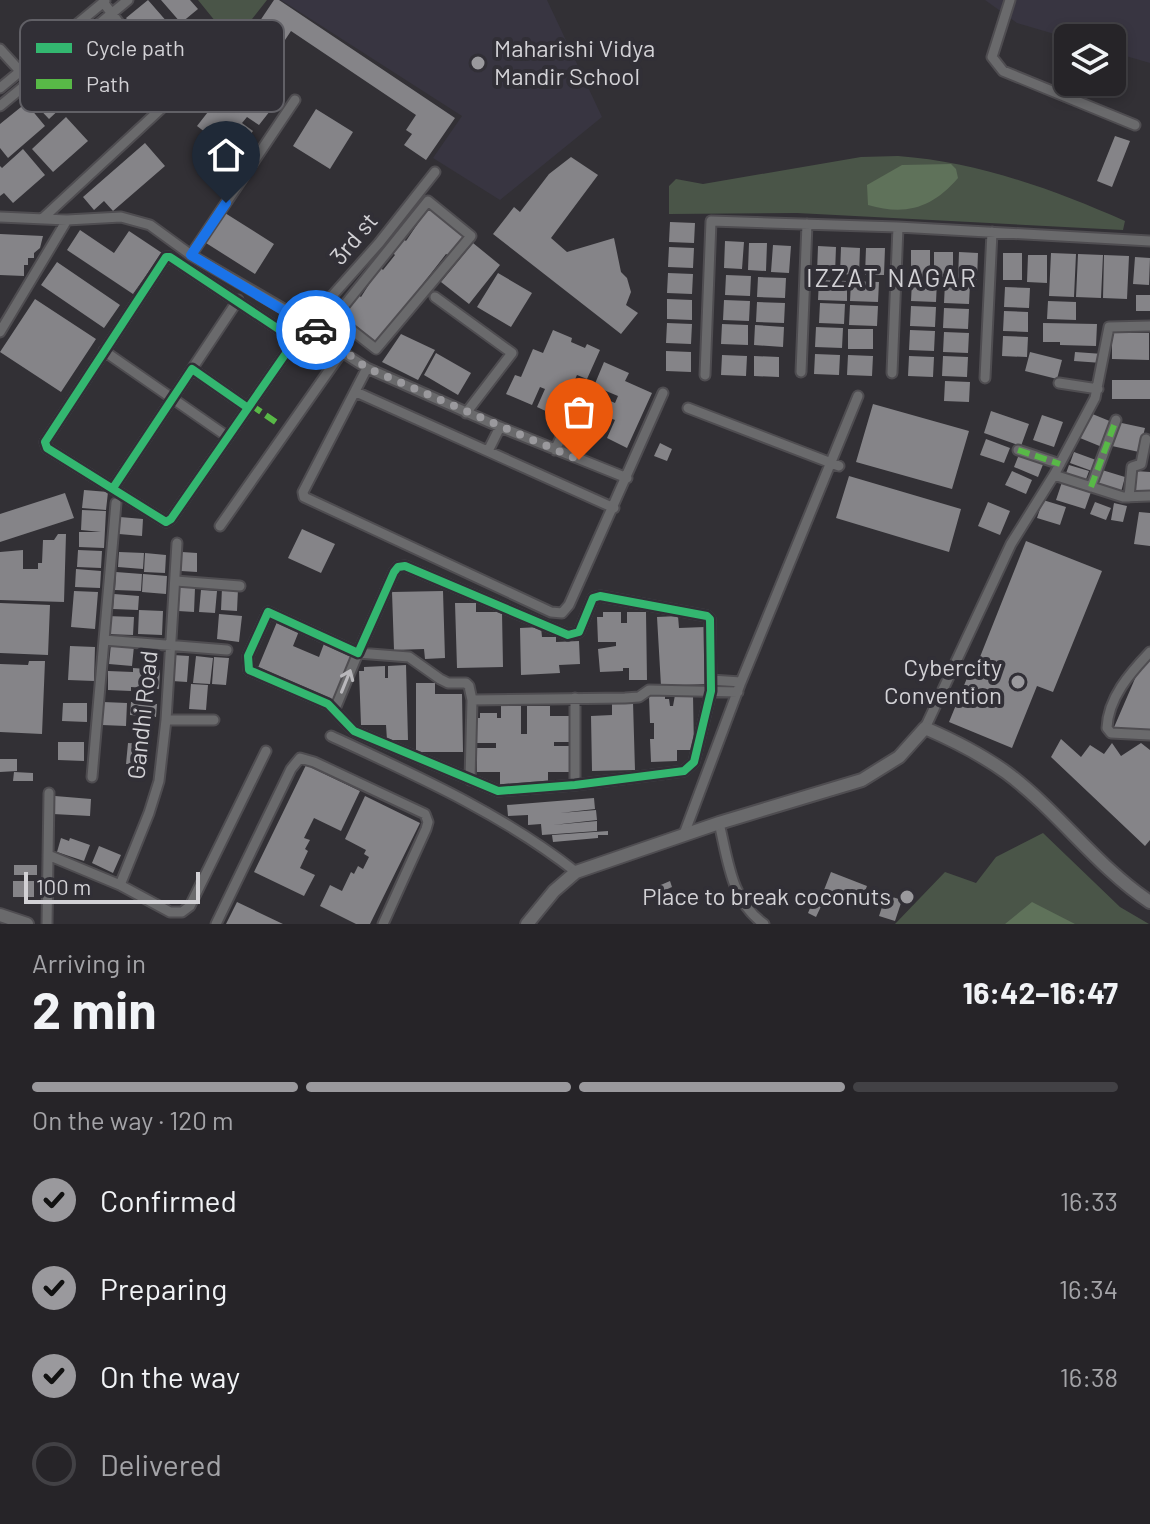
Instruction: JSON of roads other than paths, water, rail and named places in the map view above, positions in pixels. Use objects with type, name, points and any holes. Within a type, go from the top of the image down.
[{"type":"street","points":[[105,20],[128,0]]},
{"type":"street","points":[[1010,0],[992,57],[996,65],[1003,71],[1135,125]]},
{"type":"street","points":[[73,20],[89,4],[104,1],[117,20]]},
{"type":"street","points":[[0,49],[20,71],[0,88]]},
{"type":"street","points":[[0,106],[20,90]]},
{"type":"street","points":[[191,255],[295,100]]},
{"type":"street","points":[[42,219],[157,112]]},
{"type":"street","name":"3rd st","points":[[308,323],[376,246],[431,175]]},
{"type":"street","points":[[428,201],[471,236],[376,349],[335,317],[385,254],[428,201]]},
{"type":"street","points":[[0,217],[67,220],[121,217],[150,225],[191,255],[308,323],[342,352],[367,368],[466,413],[627,478]]},
{"type":"street","points":[[0,332],[67,220]]},
{"type":"street","points":[[705,375],[711,221],[898,227],[1150,241]]},
{"type":"street","points":[[801,372],[807,224]]},
{"type":"street","points":[[892,373],[898,227]]},
{"type":"street","points":[[985,378],[992,232]]},
{"type":"street","points":[[376,246],[385,254]]},
{"type":"street","points":[[166,257],[229,294],[292,340],[291,346],[171,519],[166,522],[45,446],[166,257]]},
{"type":"street","points":[[229,294],[237,282]]},
{"type":"street","points":[[251,309],[259,295]]},
{"type":"street","points":[[435,297],[512,353],[466,413]]},
{"type":"street","points":[[113,488],[238,300]]},
{"type":"street","points":[[527,924],[554,891],[576,872],[684,834],[862,780],[899,757],[925,728],[1011,544],[1054,475],[1098,389],[1109,327],[1150,326]]},
{"type":"street","points":[[104,351],[228,437]]},
{"type":"street","points":[[220,526],[342,352]]},
{"type":"street","points":[[367,368],[303,492],[307,501],[551,612],[562,613],[569,605],[614,508],[663,393]]},
{"type":"street","points":[[192,369],[248,408]]},
{"type":"street","points":[[1059,383],[1098,389]]},
{"type":"street","points":[[356,392],[614,508]]},
{"type":"street","points":[[684,834],[740,687],[835,465],[858,396]]},
{"type":"street","points":[[688,408],[835,465]]},
{"type":"street","points":[[555,450],[572,414]]},
{"type":"street","points":[[1091,487],[1116,420]]},
{"type":"street","points":[[488,451],[500,427]]},
{"type":"street","points":[[1129,497],[1132,467],[1141,464],[1146,439]]},
{"type":"street","points":[[1018,450],[1060,464]]},
{"type":"street","points":[[1054,475],[1129,497],[1150,496]]},
{"type":"street","points":[[92,777],[116,503]]},
{"type":"street","name":"Gandhi Road","points":[[120,885],[159,781],[172,646],[177,543]]},
{"type":"street","points":[[335,709],[358,653],[398,567],[405,566],[568,635],[579,632],[593,598],[600,596],[703,614],[710,619],[711,686],[694,762],[690,767],[684,771],[575,785],[498,791],[470,780],[354,731],[335,709],[249,670],[248,656],[268,612],[358,653],[409,657],[448,683],[466,683],[472,700],[470,780]]},
{"type":"street","points":[[176,581],[240,586]]},
{"type":"street","points":[[104,640],[227,650]]},
{"type":"street","points":[[1150,652],[1112,703],[1107,728],[1111,733],[1150,735]]},
{"type":"street","points":[[472,700],[639,697],[649,690],[740,687]]},
{"type":"street","points":[[575,698],[575,785]]},
{"type":"street","points":[[166,720],[214,720]]},
{"type":"street","points":[[925,728],[966,745],[1009,775],[1122,883],[1150,902]]},
{"type":"street","points":[[331,736],[470,801],[576,872]]},
{"type":"street","points":[[48,855],[120,885],[170,912],[182,912],[190,906],[266,751]]},
{"type":"street","points":[[216,924],[291,769],[300,758],[425,814],[428,822],[426,829],[383,924]]},
{"type":"street","points":[[47,924],[49,793]]},
{"type":"street","points":[[719,823],[736,890],[750,915],[764,924]]},
{"type":"street","points":[[0,915],[27,924]]},
{"type":"place","name":"Maharishi Vidya Mandir School","points":[[478,63]]},
{"type":"place","name":"Cybercity Convention","points":[[1018,682]]},
{"type":"place","name":"Place to break coconuts","points":[[907,897]]},
{"type":"district","name":"IZZAT NAGAR","points":[[892,278]]}]
